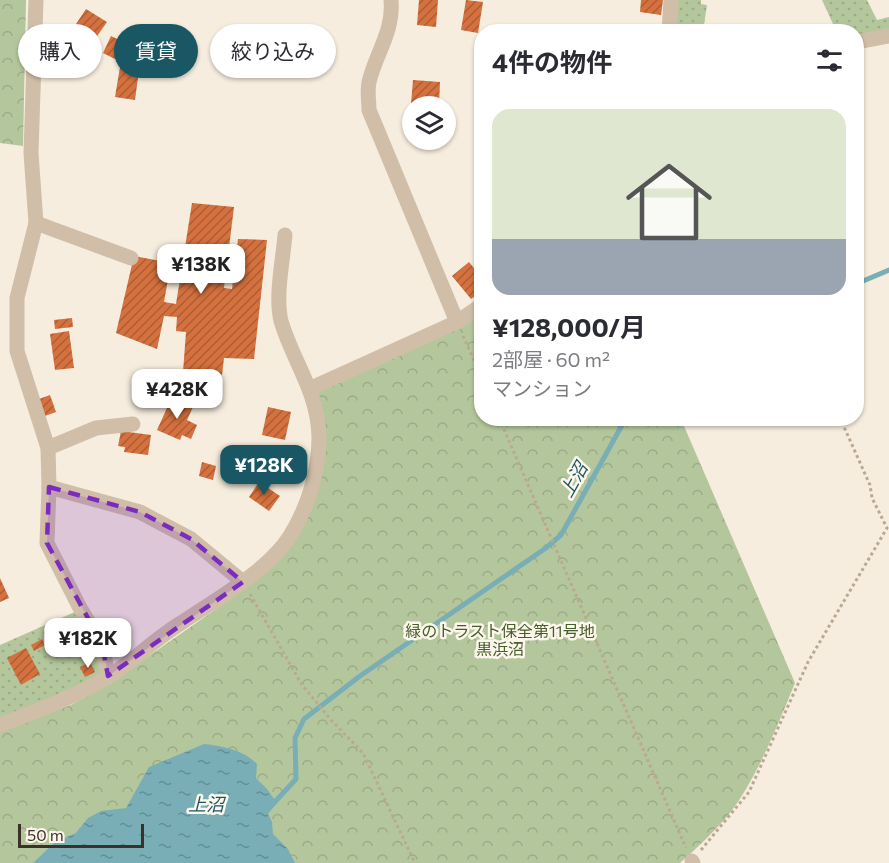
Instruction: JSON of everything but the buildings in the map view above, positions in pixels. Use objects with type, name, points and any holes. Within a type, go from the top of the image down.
[{"type":"street","points":[[36,0],[31,153],[36,223],[17,298],[17,351],[48,448],[49,487],[46,543],[102,645],[108,676]]},
{"type":"street","points":[[391,0],[389,31],[368,84],[369,111],[457,322]]},
{"type":"street","points":[[670,24],[671,0]]},
{"type":"street","points":[[864,41],[889,36]]},
{"type":"street","points":[[36,223],[131,258]]},
{"type":"street","points":[[0,725],[46,708],[108,676],[176,626],[243,582],[289,537],[309,496],[319,439],[317,410],[281,321],[279,303],[285,235]]},
{"type":"street","points":[[309,389],[457,322],[474,310]]},
{"type":"street","points":[[48,448],[96,428],[133,424]]},
{"type":"street","points":[[49,487],[140,512],[191,539],[243,582]]},
{"type":"path","points":[[457,322],[474,360]]},
{"type":"path","points":[[502,426],[693,862],[749,792],[808,662],[889,523]]},
{"type":"path","points":[[844,426],[870,485],[872,498],[887,528]]},
{"type":"path","points":[[243,582],[302,686],[363,753],[415,863]]},
{"type":"highlighted area","points":[[49,487],[140,512],[191,539],[243,582],[108,676],[102,644],[47,543]]},
{"type":"green space","points":[[0,0],[26,0],[26,24],[18,24],[18,78],[24,78],[23,146],[0,143]]},
{"type":"green space","points":[[674,0],[701,0],[701,4],[707,5],[704,24],[672,24]]},
{"type":"green space","points":[[822,0],[867,0],[877,20],[889,17],[889,29],[864,34],[864,24],[833,24]]},
{"type":"green space","name":"緑のトラスト保全第11号地 黒浜沼","points":[[474,315],[474,426],[684,426],[795,683],[758,767],[740,799],[724,820],[680,863],[0,863],[0,731],[71,705],[120,676],[242,591],[305,518],[321,416],[318,392]]},
{"type":"green space","points":[[77,611],[98,648],[103,672],[71,692],[0,720],[0,645]]},
{"type":"water","name":"上沼","points":[[204,744],[240,752],[257,764],[256,778],[277,803],[268,814],[272,822],[273,834],[288,849],[295,863],[33,863],[55,842],[76,833],[88,818],[101,811],[126,808],[149,767]]},
{"type":"waterway","name":"上沼","points":[[864,281],[889,270]]},
{"type":"waterway","name":"上沼","points":[[272,805],[296,779],[295,738],[304,719],[360,676],[546,548],[561,535],[622,426]]}]
